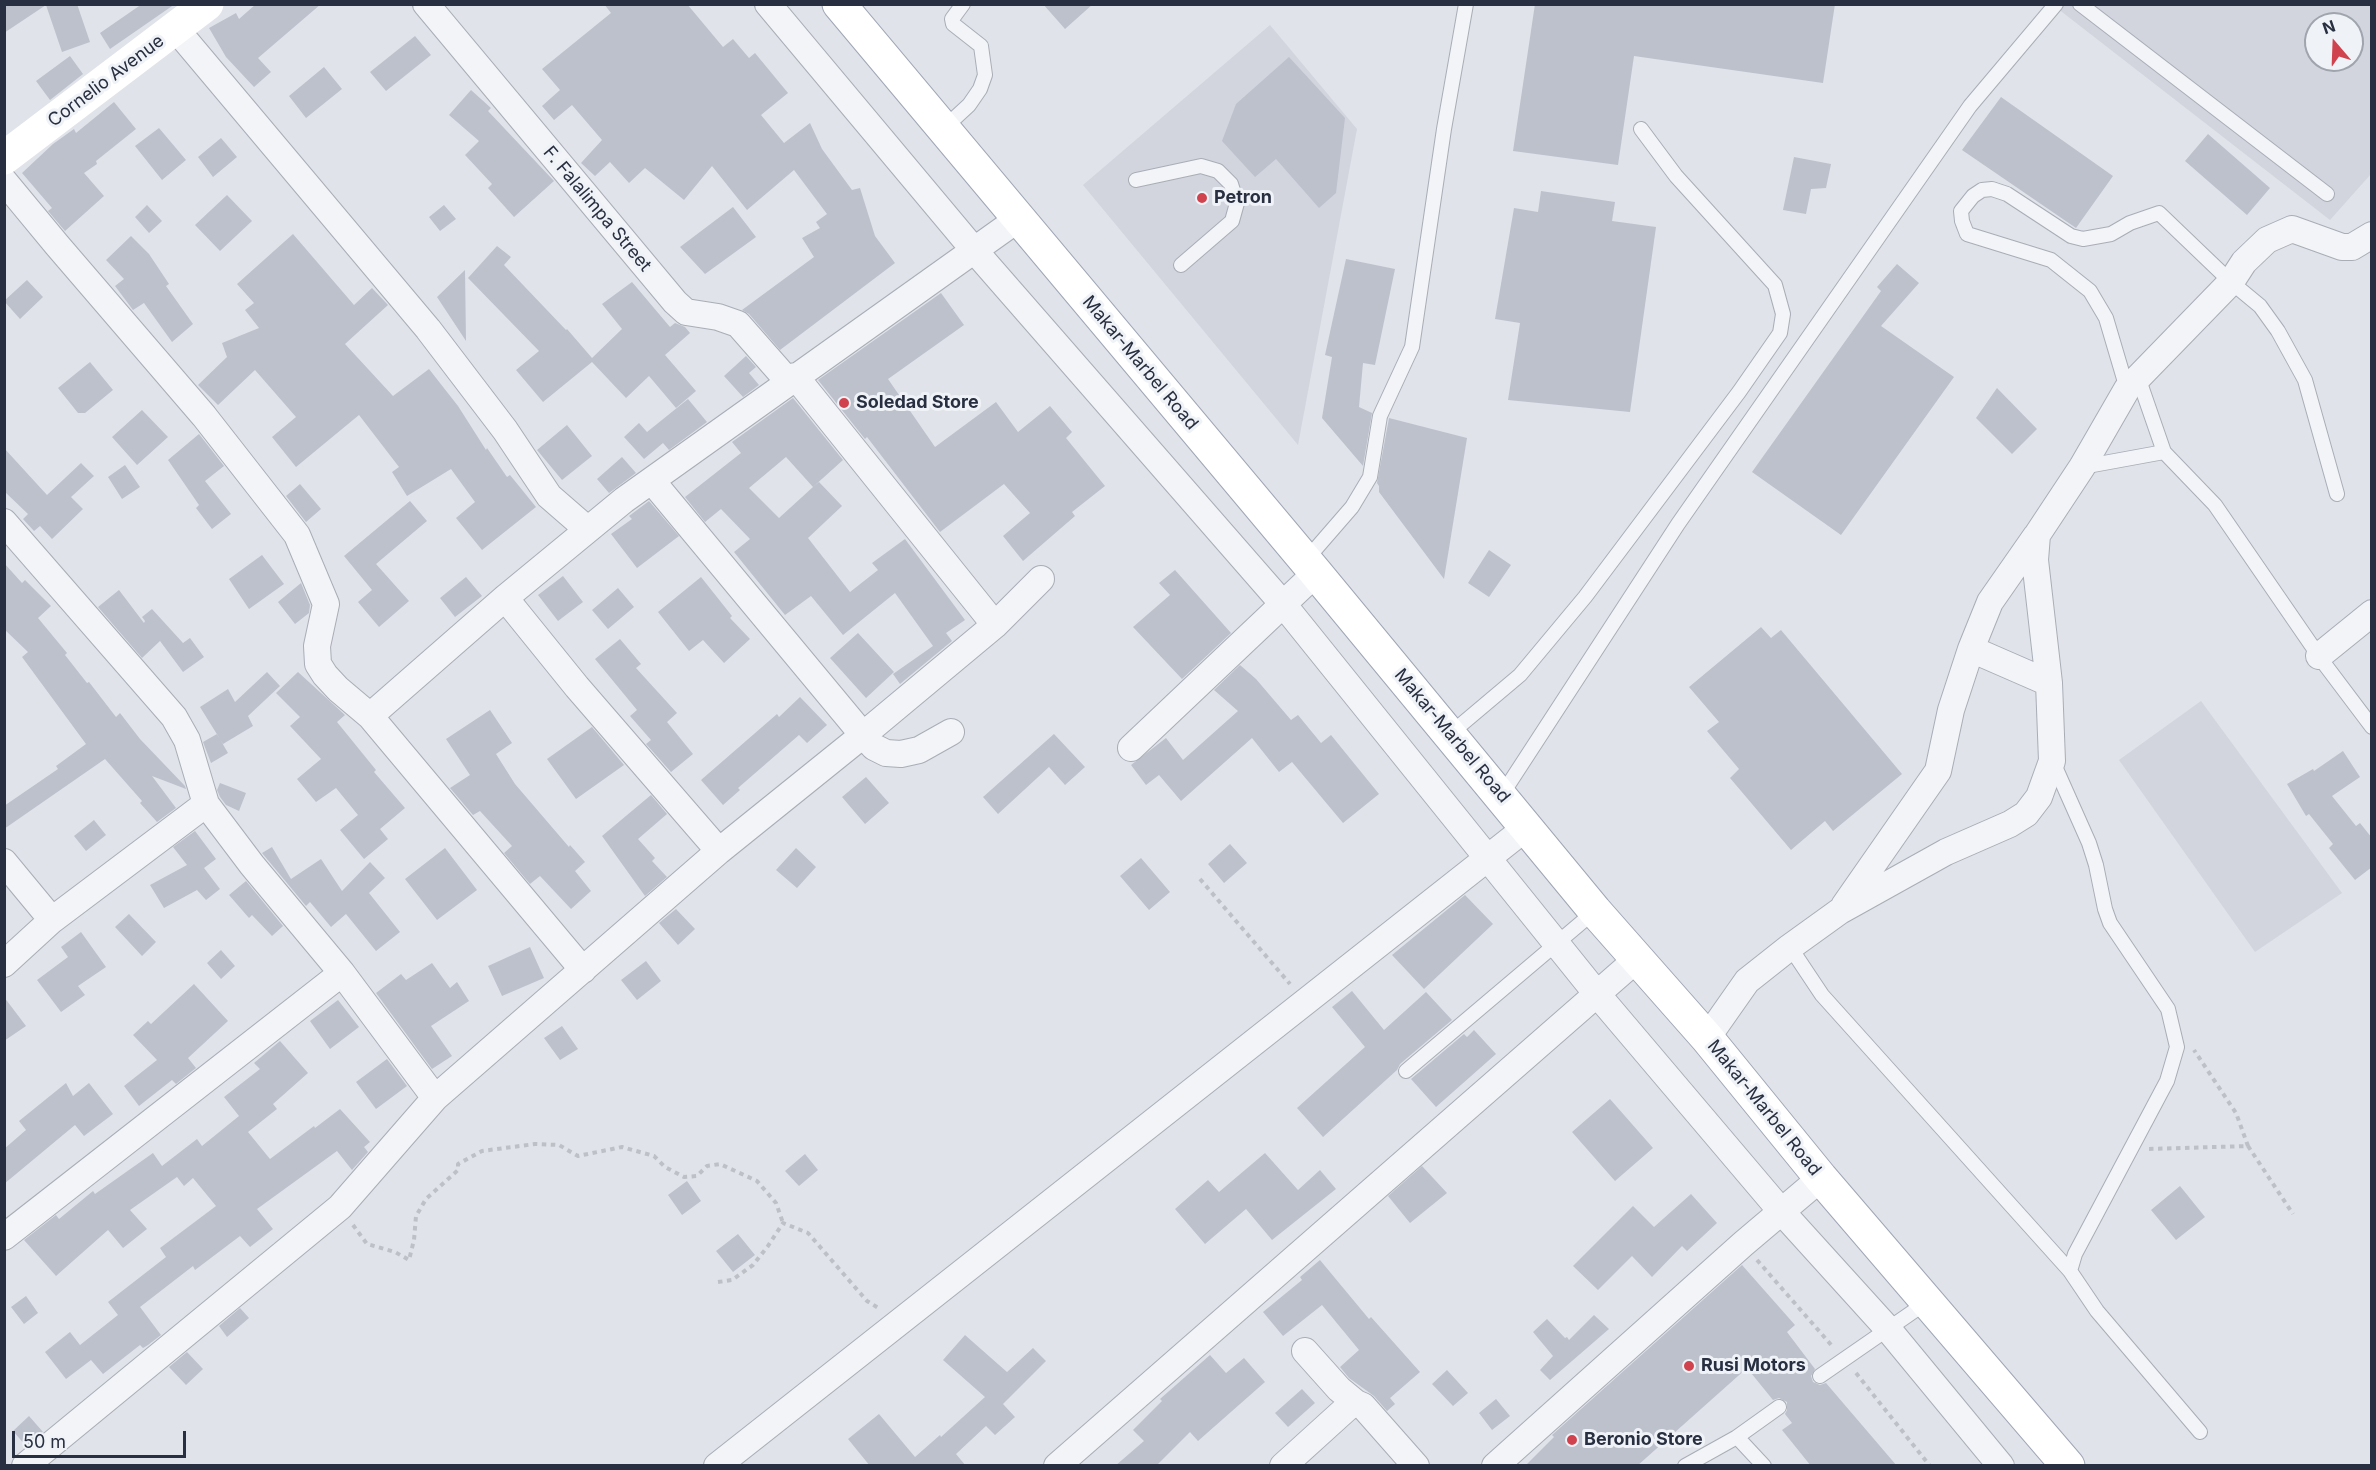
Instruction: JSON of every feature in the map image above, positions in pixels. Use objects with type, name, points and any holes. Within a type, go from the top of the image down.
[{"type":"main road","name":"Cornelio Avenue","points":[[4,158],[207,4]]},
{"type":"main road","name":"Makar-Marbel Road","points":[[839,4],[1450,734],[1595,911],[1707,1038],[1821,1178],[2068,1466]]},
{"type":"street","name":"F. Falalimpa Street","points":[[426,4],[675,302],[686,312],[718,317],[738,324],[792,379],[994,625]]},
{"type":"street","points":[[768,4],[974,250],[1283,604],[1597,994],[1781,1211],[1888,1329],[2001,1466]]},
{"type":"street","points":[[175,28],[428,329],[506,430],[549,496],[587,529]]},
{"type":"street","points":[[4,181],[204,416],[297,535],[323,592],[326,604],[317,646],[318,664],[338,689],[370,716],[583,970]]},
{"type":"street","points":[[370,716],[505,598],[624,500],[1018,219]]},
{"type":"street","points":[[1840,911],[1938,771],[1952,710],[1971,649],[1990,602],[2037,535],[2133,383],[2231,282],[2244,262],[2267,240],[2292,229],[2342,247],[2352,247],[2372,235]]},
{"type":"street","points":[[652,481],[874,747],[886,753],[902,754],[919,750],[951,732]]},
{"type":"street","points":[[4,522],[174,717],[188,740],[206,804],[252,865],[342,973],[435,1098]]},
{"type":"street","points":[[1707,1038],[1747,981],[1790,947],[1840,911],[1946,852],[2010,824],[2026,814],[2039,797],[2052,761],[2049,683],[2035,560],[2037,535]]},
{"type":"street","points":[[1131,748],[1283,604],[1310,567]]},
{"type":"street","points":[[25,1466],[340,1207],[435,1098],[719,851],[863,735],[994,625],[1041,579]]},
{"type":"street","points":[[505,598],[577,687],[719,851]]},
{"type":"street","points":[[2319,656],[2372,613]]},
{"type":"street","points":[[1971,649],[2049,683]]},
{"type":"street","points":[[4,964],[52,921],[206,804]]},
{"type":"street","points":[[717,1466],[1527,827]]},
{"type":"street","points":[[4,862],[52,921]]},
{"type":"street","points":[[1058,1466],[1637,959]]},
{"type":"street","points":[[4,1237],[342,973]]},
{"type":"street","points":[[1495,1466],[1821,1178]]},
{"type":"street","points":[[1305,1351],[1339,1389],[1363,1406],[1416,1466]]},
{"type":"street","points":[[1283,1466],[1347,1408],[1356,1403]]},
{"type":"lane","points":[[943,129],[969,105],[980,89],[985,75],[981,46],[953,24],[952,18],[963,4]]},
{"type":"lane","points":[[1310,567],[1370,477],[1380,416],[1412,347],[1466,4]]},
{"type":"lane","points":[[1501,796],[1678,524],[1970,106],[2056,4]]},
{"type":"lane","points":[[2080,4],[2327,194]]},
{"type":"lane","points":[[1450,734],[1520,675],[1578,605],[1739,392],[1780,333],[1783,314],[1775,285],[1676,176],[1641,129]]},
{"type":"lane","points":[[1136,180],[1201,166],[1218,171],[1231,184],[1237,202],[1232,221],[1182,265]]},
{"type":"lane","points":[[2337,494],[2305,380],[2278,331],[2260,306],[2231,282],[2159,213],[2130,223],[2110,234],[2083,239],[2072,236],[2007,194],[1992,189],[1982,190],[1973,196],[1961,212],[1967,234],[2051,260],[2090,291],[2106,318],[2164,452],[2215,505],[2319,656],[2372,727]]},
{"type":"lane","points":[[2082,466],[2164,452]]},
{"type":"lane","points":[[2052,761],[2089,843],[2096,865],[2104,909],[2110,923],[2168,1009],[2177,1047],[2172,1068],[2075,1254],[2070,1271]]},
{"type":"lane","points":[[1406,1071],[1595,911]]},
{"type":"lane","points":[[1790,947],[1822,995],[2070,1271],[2097,1311],[2200,1432]]},
{"type":"lane","points":[[1820,1376],[1927,1302]]},
{"type":"lane","points":[[1685,1466],[1737,1437],[1779,1407]]},
{"type":"lane","points":[[1737,1437],[1764,1466]]},
{"type":"path","points":[[1200,879],[1304,1001]]},
{"type":"path","points":[[2192,1047],[2236,1113],[2248,1146],[2293,1214]]},
{"type":"path","points":[[367,1244],[395,1252],[409,1260],[416,1216],[426,1199],[458,1170],[458,1164],[482,1151],[535,1144],[559,1145],[578,1156],[622,1147],[654,1156],[665,1167],[684,1177],[697,1176],[707,1166],[720,1164],[757,1181],[776,1203],[783,1223],[808,1233],[867,1301],[890,1315],[906,1316]]},
{"type":"path","points":[[2130,1150],[2248,1146]]},
{"type":"path","points":[[718,1282],[732,1280],[753,1265],[783,1223]]},
{"type":"shaded area","points":[[2053,5],[2371,5],[2371,174],[2330,220]]},
{"type":"shaded area","points":[[1270,25],[1357,129],[1298,445],[1083,185]]},
{"type":"shaded area","points":[[2201,701],[2342,893],[2255,952],[2119,760]]},
{"type":"building","points":[[4,4],[77,4],[90,42],[62,52],[46,5],[4,33]]},
{"type":"building","points":[[142,4],[175,4],[110,49],[100,33]]},
{"type":"building","points":[[256,4],[321,4],[258,58],[271,72],[254,87],[226,57],[209,28],[236,13],[239,19]]},
{"type":"building","points":[[604,4],[687,4],[723,47],[733,39],[749,58],[755,53],[788,93],[761,115],[784,143],[810,123],[822,149],[852,190],[860,188],[875,236],[895,263],[780,350],[749,314],[742,310],[814,257],[802,238],[820,228],[816,222],[827,214],[794,170],[747,210],[712,166],[684,200],[645,168],[629,183],[610,162],[595,176],[581,163],[602,140],[572,105],[554,120],[542,106],[560,90],[542,69],[611,13]]},
{"type":"building","points":[[1043,4],[1093,4],[1065,29]]},
{"type":"building","points":[[1535,4],[1835,4],[1823,83],[1634,56],[1618,165],[1513,151]]},
{"type":"building","points":[[415,36],[431,55],[386,91],[370,72]]},
{"type":"building","points":[[70,56],[83,74],[50,100],[36,81]]},
{"type":"building","points":[[1289,57],[1345,118],[1336,193],[1319,208],[1276,159],[1255,177],[1222,141],[1236,104]]},
{"type":"building","points":[[324,67],[342,89],[306,118],[289,96]]},
{"type":"building","points":[[471,90],[491,108],[488,111],[554,181],[514,217],[488,188],[492,184],[465,155],[479,141],[449,115]]},
{"type":"building","points":[[2001,97],[2113,176],[2076,228],[1962,150]]},
{"type":"building","points":[[114,102],[136,129],[84,173],[104,196],[65,231],[48,211],[52,208],[22,173],[53,144],[74,129],[76,133]]},
{"type":"building","points":[[159,128],[186,160],[162,180],[135,146]]},
{"type":"building","points":[[2208,134],[2270,188],[2247,215],[2185,161]]},
{"type":"building","points":[[221,138],[237,157],[213,177],[198,157]]},
{"type":"building","points":[[1794,157],[1831,164],[1826,188],[1811,189],[1806,214],[1783,210]]},
{"type":"building","points":[[1541,191],[1615,202],[1612,221],[1656,227],[1630,412],[1508,400],[1520,323],[1495,319],[1514,208],[1538,212]]},
{"type":"building","points":[[227,195],[252,221],[220,251],[195,225]]},
{"type":"building","points":[[147,205],[162,221],[149,233],[135,217]]},
{"type":"building","points":[[444,205],[456,219],[440,231],[429,217]]},
{"type":"building","points":[[733,207],[756,237],[705,274],[680,247]]},
{"type":"building","points":[[293,234],[354,305],[372,288],[388,305],[345,344],[393,396],[429,369],[458,406],[486,450],[487,448],[507,477],[510,475],[536,507],[482,550],[456,518],[475,502],[451,469],[407,496],[392,472],[399,467],[359,415],[296,467],[272,437],[296,417],[255,370],[218,405],[198,385],[227,357],[222,343],[259,328],[245,310],[254,303],[237,284]]},
{"type":"building","points":[[131,236],[149,254],[169,284],[166,286],[193,324],[172,342],[144,303],[133,310],[115,286],[124,279],[106,260]]},
{"type":"building","points":[[497,246],[511,257],[504,265],[592,358],[622,329],[602,304],[632,282],[670,327],[675,323],[685,327],[690,333],[665,355],[696,391],[676,408],[649,376],[626,398],[592,362],[543,402],[516,370],[539,351],[468,278]]},
{"type":"building","points":[[1346,259],[1395,269],[1375,365],[1363,363],[1359,407],[1372,413],[1363,466],[1322,418],[1332,357],[1325,355]]},
{"type":"building","points":[[1897,264],[1919,283],[1881,326],[1954,377],[1841,535],[1752,472],[1881,291],[1877,287]]},
{"type":"building","points":[[465,270],[466,341],[437,297]]},
{"type":"building","points":[[27,280],[43,297],[20,319],[4,301]]},
{"type":"building","points":[[941,293],[964,325],[888,379],[935,447],[996,402],[1018,432],[1050,406],[1072,432],[1066,438],[1105,486],[1072,512],[1075,516],[1023,561],[1003,536],[1030,513],[1004,484],[940,532],[867,437],[865,439],[818,380]]},
{"type":"building","points":[[746,356],[756,367],[749,373],[759,385],[743,397],[724,376]]},
{"type":"building","points":[[90,362],[113,390],[85,413],[78,413],[58,388]]},
{"type":"building","points":[[1997,388],[2037,429],[2012,454],[1976,418]]},
{"type":"building","points":[[793,398],[843,460],[813,487],[819,482],[842,506],[808,538],[850,592],[878,570],[872,563],[905,539],[965,620],[946,633],[952,641],[900,684],[893,674],[933,646],[895,593],[843,635],[811,596],[785,615],[734,552],[750,539],[721,509],[705,522],[685,497],[741,453],[732,442]],"holes":[[[786,457],[813,487],[779,518],[749,488]]]},
{"type":"building","points":[[688,399],[707,422],[669,450],[663,443],[644,459],[624,437],[639,423],[647,432]]},
{"type":"building","points":[[142,410],[168,437],[137,465],[112,437]]},
{"type":"building","points":[[1389,418],[1467,438],[1444,579],[1379,492],[1377,483]]},
{"type":"building","points":[[567,425],[592,456],[562,480],[537,450]]},
{"type":"building","points":[[199,434],[224,466],[205,481],[231,514],[212,529],[196,508],[199,505],[168,460]]},
{"type":"building","points":[[4,448],[47,495],[81,463],[94,476],[71,497],[83,509],[52,539],[40,526],[34,531],[23,519],[28,514],[4,491]]},
{"type":"building","points":[[622,457],[636,473],[609,493],[597,479]]},
{"type":"building","points":[[125,465],[140,487],[122,499],[108,477]]},
{"type":"building","points":[[300,484],[321,509],[306,522],[286,496]]},
{"type":"building","points":[[410,501],[427,521],[376,564],[409,601],[379,627],[358,602],[372,590],[344,556]]},
{"type":"building","points":[[649,501],[679,536],[637,568],[611,534],[632,519],[629,516]]},
{"type":"building","points":[[1489,550],[1511,565],[1489,597],[1468,583]]},
{"type":"building","points":[[262,555],[284,584],[249,609],[229,579]]},
{"type":"building","points":[[4,563],[22,583],[25,580],[51,606],[38,618],[67,653],[65,655],[87,683],[89,682],[116,717],[120,713],[140,739],[185,786],[186,789],[152,776],[176,808],[157,822],[105,759],[4,829],[4,806],[58,769],[56,766],[86,744],[22,657],[28,652],[4,629]]},
{"type":"building","points":[[1175,570],[1231,633],[1182,679],[1133,627],[1170,595],[1159,583]]},
{"type":"building","points":[[563,576],[583,602],[558,621],[538,595]]},
{"type":"building","points":[[466,577],[482,596],[455,617],[440,598]]},
{"type":"building","points":[[701,577],[732,616],[730,618],[750,639],[724,663],[703,640],[689,651],[658,612]]},
{"type":"building","points":[[301,583],[310,605],[309,613],[295,624],[278,602]]},
{"type":"building","points":[[618,588],[634,607],[608,629],[592,610]]},
{"type":"building","points":[[119,590],[144,623],[142,617],[152,609],[183,643],[190,638],[204,657],[183,672],[160,641],[142,658],[98,607]]},
{"type":"building","points":[[1761,627],[1771,638],[1781,630],[1902,774],[1833,831],[1825,821],[1791,850],[1730,778],[1739,769],[1707,731],[1719,722],[1689,687]]},
{"type":"building","points":[[858,633],[894,672],[866,698],[830,658]]},
{"type":"building","points":[[620,639],[641,664],[636,668],[677,713],[667,722],[693,754],[671,772],[646,744],[651,740],[630,716],[637,710],[595,659]]},
{"type":"building","points":[[1240,665],[1256,679],[1291,720],[1298,715],[1321,743],[1331,735],[1379,794],[1343,823],[1292,762],[1279,772],[1252,738],[1181,801],[1159,775],[1146,785],[1131,765],[1166,738],[1183,760],[1238,711],[1214,690]]},
{"type":"building","points":[[267,672],[280,686],[248,716],[253,726],[223,744],[200,707],[228,689],[235,702]]},
{"type":"building","points":[[298,672],[345,715],[337,722],[376,770],[374,772],[405,808],[380,829],[388,839],[364,859],[340,830],[358,815],[336,788],[316,802],[297,779],[321,759],[290,726],[300,717],[276,693]]},
{"type":"building","points":[[800,697],[827,725],[807,743],[799,735],[738,788],[740,790],[723,805],[701,780],[777,714],[779,717]]},
{"type":"building","points":[[490,710],[512,743],[496,754],[515,784],[569,847],[570,845],[585,862],[575,871],[591,891],[571,909],[540,876],[530,884],[504,853],[512,846],[480,811],[473,815],[450,788],[470,775],[446,739]]},
{"type":"building","points":[[592,727],[624,765],[576,799],[547,759]]},
{"type":"building","points":[[217,734],[228,753],[211,763],[203,742]]},
{"type":"building","points":[[1054,734],[1085,767],[1065,785],[1049,767],[998,814],[983,797]]},
{"type":"building","points":[[2343,751],[2360,777],[2332,796],[2356,826],[2360,823],[2372,838],[2372,867],[2355,880],[2329,848],[2333,844],[2309,814],[2306,816],[2287,784],[2313,769],[2314,771]]},
{"type":"building","points":[[866,777],[889,803],[865,824],[842,797]]},
{"type":"building","points":[[220,783],[246,793],[239,811],[226,805],[220,797],[217,790]]},
{"type":"building","points":[[651,795],[667,814],[638,839],[655,858],[652,861],[667,877],[645,896],[602,836]]},
{"type":"building","points":[[94,820],[106,835],[86,851],[74,836]]},
{"type":"building","points":[[195,831],[216,859],[204,868],[220,889],[206,900],[197,890],[164,908],[150,885],[187,865],[173,847]]},
{"type":"building","points":[[1230,844],[1247,863],[1224,883],[1208,864]]},
{"type":"building","points":[[272,847],[291,879],[321,859],[342,891],[370,862],[385,878],[369,893],[400,932],[376,951],[346,914],[331,927],[310,902],[306,906],[262,853]]},
{"type":"building","points":[[445,848],[477,890],[437,920],[405,879]]},
{"type":"building","points":[[796,848],[816,867],[797,888],[776,870]]},
{"type":"building","points":[[1141,858],[1170,892],[1149,910],[1120,876]]},
{"type":"building","points":[[246,881],[283,926],[272,936],[252,915],[249,918],[229,895]]},
{"type":"building","points":[[1465,895],[1493,924],[1424,989],[1392,955]]},
{"type":"building","points":[[676,909],[695,929],[678,945],[659,923]]},
{"type":"building","points":[[129,914],[156,942],[142,956],[115,927]]},
{"type":"building","points":[[81,932],[106,967],[78,986],[85,995],[61,1012],[37,980],[68,957],[61,947]]},
{"type":"building","points":[[530,947],[544,978],[502,996],[488,966]]},
{"type":"building","points":[[221,950],[235,966],[221,979],[207,963]]},
{"type":"building","points":[[646,961],[661,981],[637,1000],[621,980]]},
{"type":"building","points":[[432,963],[450,988],[457,982],[469,1001],[431,1026],[452,1056],[432,1069],[376,993],[401,974],[406,980]]},
{"type":"building","points":[[194,984],[228,1021],[188,1058],[196,1068],[176,1084],[172,1080],[139,1106],[124,1086],[157,1060],[133,1035],[148,1021],[151,1024]]},
{"type":"building","points":[[1352,991],[1384,1030],[1426,992],[1452,1020],[1400,1064],[1397,1070],[1323,1137],[1297,1108],[1365,1047],[1332,1007]]},
{"type":"building","points":[[4,997],[26,1026],[4,1041]]},
{"type":"building","points":[[338,1000],[359,1027],[330,1049],[310,1021]]},
{"type":"building","points":[[562,1026],[578,1049],[560,1060],[544,1038]]},
{"type":"building","points":[[1474,1030],[1496,1054],[1436,1107],[1411,1079],[1464,1034],[1467,1037]]},
{"type":"building","points":[[280,1041],[308,1073],[273,1104],[277,1109],[248,1132],[270,1159],[340,1109],[370,1142],[364,1147],[368,1152],[352,1170],[337,1151],[257,1209],[273,1229],[250,1247],[240,1236],[195,1270],[193,1266],[140,1307],[161,1335],[148,1345],[143,1348],[140,1345],[103,1374],[91,1360],[66,1379],[45,1352],[70,1332],[80,1345],[118,1315],[108,1302],[166,1257],[160,1248],[216,1206],[193,1178],[184,1186],[177,1177],[130,1210],[147,1229],[123,1248],[108,1230],[56,1276],[24,1240],[56,1215],[59,1219],[93,1191],[95,1194],[153,1153],[162,1166],[197,1139],[202,1146],[239,1116],[224,1097],[260,1069],[254,1063]]},
{"type":"building","points":[[387,1059],[407,1086],[376,1109],[356,1082]]},
{"type":"building","points":[[66,1083],[73,1096],[89,1083],[113,1114],[84,1136],[75,1125],[4,1184],[4,1149],[26,1130],[19,1121]]},
{"type":"building","points":[[1610,1099],[1653,1148],[1615,1181],[1572,1132]]},
{"type":"building","points":[[1265,1153],[1298,1190],[1320,1170],[1336,1189],[1272,1240],[1246,1209],[1205,1244],[1175,1209],[1208,1180],[1219,1192]]},
{"type":"building","points":[[805,1154],[818,1170],[799,1186],[785,1171]]},
{"type":"building","points":[[1422,1166],[1447,1193],[1410,1223],[1388,1196]]},
{"type":"building","points":[[687,1181],[701,1201],[682,1215],[668,1195]]},
{"type":"building","points":[[2180,1186],[2205,1217],[2176,1240],[2151,1210]]},
{"type":"building","points":[[1691,1194],[1717,1223],[1687,1251],[1682,1246],[1652,1277],[1632,1256],[1598,1290],[1573,1266],[1633,1206],[1654,1227]]},
{"type":"building","points":[[738,1234],[755,1255],[733,1272],[716,1251]]},
{"type":"building","points":[[1320,1260],[1369,1319],[1371,1317],[1420,1372],[1390,1398],[1395,1404],[1387,1411],[1374,1396],[1349,1378],[1340,1367],[1359,1350],[1322,1305],[1283,1336],[1263,1312],[1302,1280],[1300,1277]]},
{"type":"building","points":[[1742,1265],[1795,1325],[1787,1332],[1815,1369],[1811,1376],[1813,1382],[1820,1385],[1826,1383],[1897,1466],[1811,1466],[1782,1430],[1792,1423],[1785,1414],[1787,1402],[1779,1398],[1773,1400],[1747,1368],[1637,1466],[1525,1466],[1554,1437],[1552,1435]]},
{"type":"building","points":[[26,1296],[38,1313],[24,1324],[11,1307]]},
{"type":"building","points":[[240,1308],[249,1318],[227,1337],[219,1326]]},
{"type":"building","points":[[1594,1315],[1609,1329],[1550,1380],[1540,1370],[1553,1356],[1533,1332],[1547,1319],[1569,1340]]},
{"type":"building","points":[[965,1335],[1007,1372],[1033,1348],[1046,1361],[1003,1404],[1015,1417],[995,1435],[986,1426],[956,1454],[966,1466],[870,1466],[848,1439],[879,1414],[915,1457],[985,1397],[943,1360]]},
{"type":"building","points":[[187,1352],[203,1369],[186,1385],[169,1367]]},
{"type":"building","points":[[1210,1355],[1226,1373],[1244,1358],[1265,1382],[1198,1441],[1190,1432],[1156,1466],[1115,1466],[1144,1441],[1133,1430],[1162,1401],[1160,1399]]},
{"type":"building","points":[[1447,1370],[1468,1393],[1453,1406],[1432,1384]]},
{"type":"building","points":[[1302,1389],[1315,1403],[1288,1427],[1275,1413]]},
{"type":"building","points":[[1496,1399],[1510,1416],[1492,1430],[1479,1413]]},
{"type":"building","points":[[29,1416],[43,1432],[26,1446],[13,1431]]},
{"type":"place","name":"Petron","points":[[1202,198]]},
{"type":"place","name":"Soledad Store","points":[[844,403]]},
{"type":"place","name":"Rusi Motors","points":[[1689,1366]]},
{"type":"place","name":"Beronio Store","points":[[1572,1440]]}]
